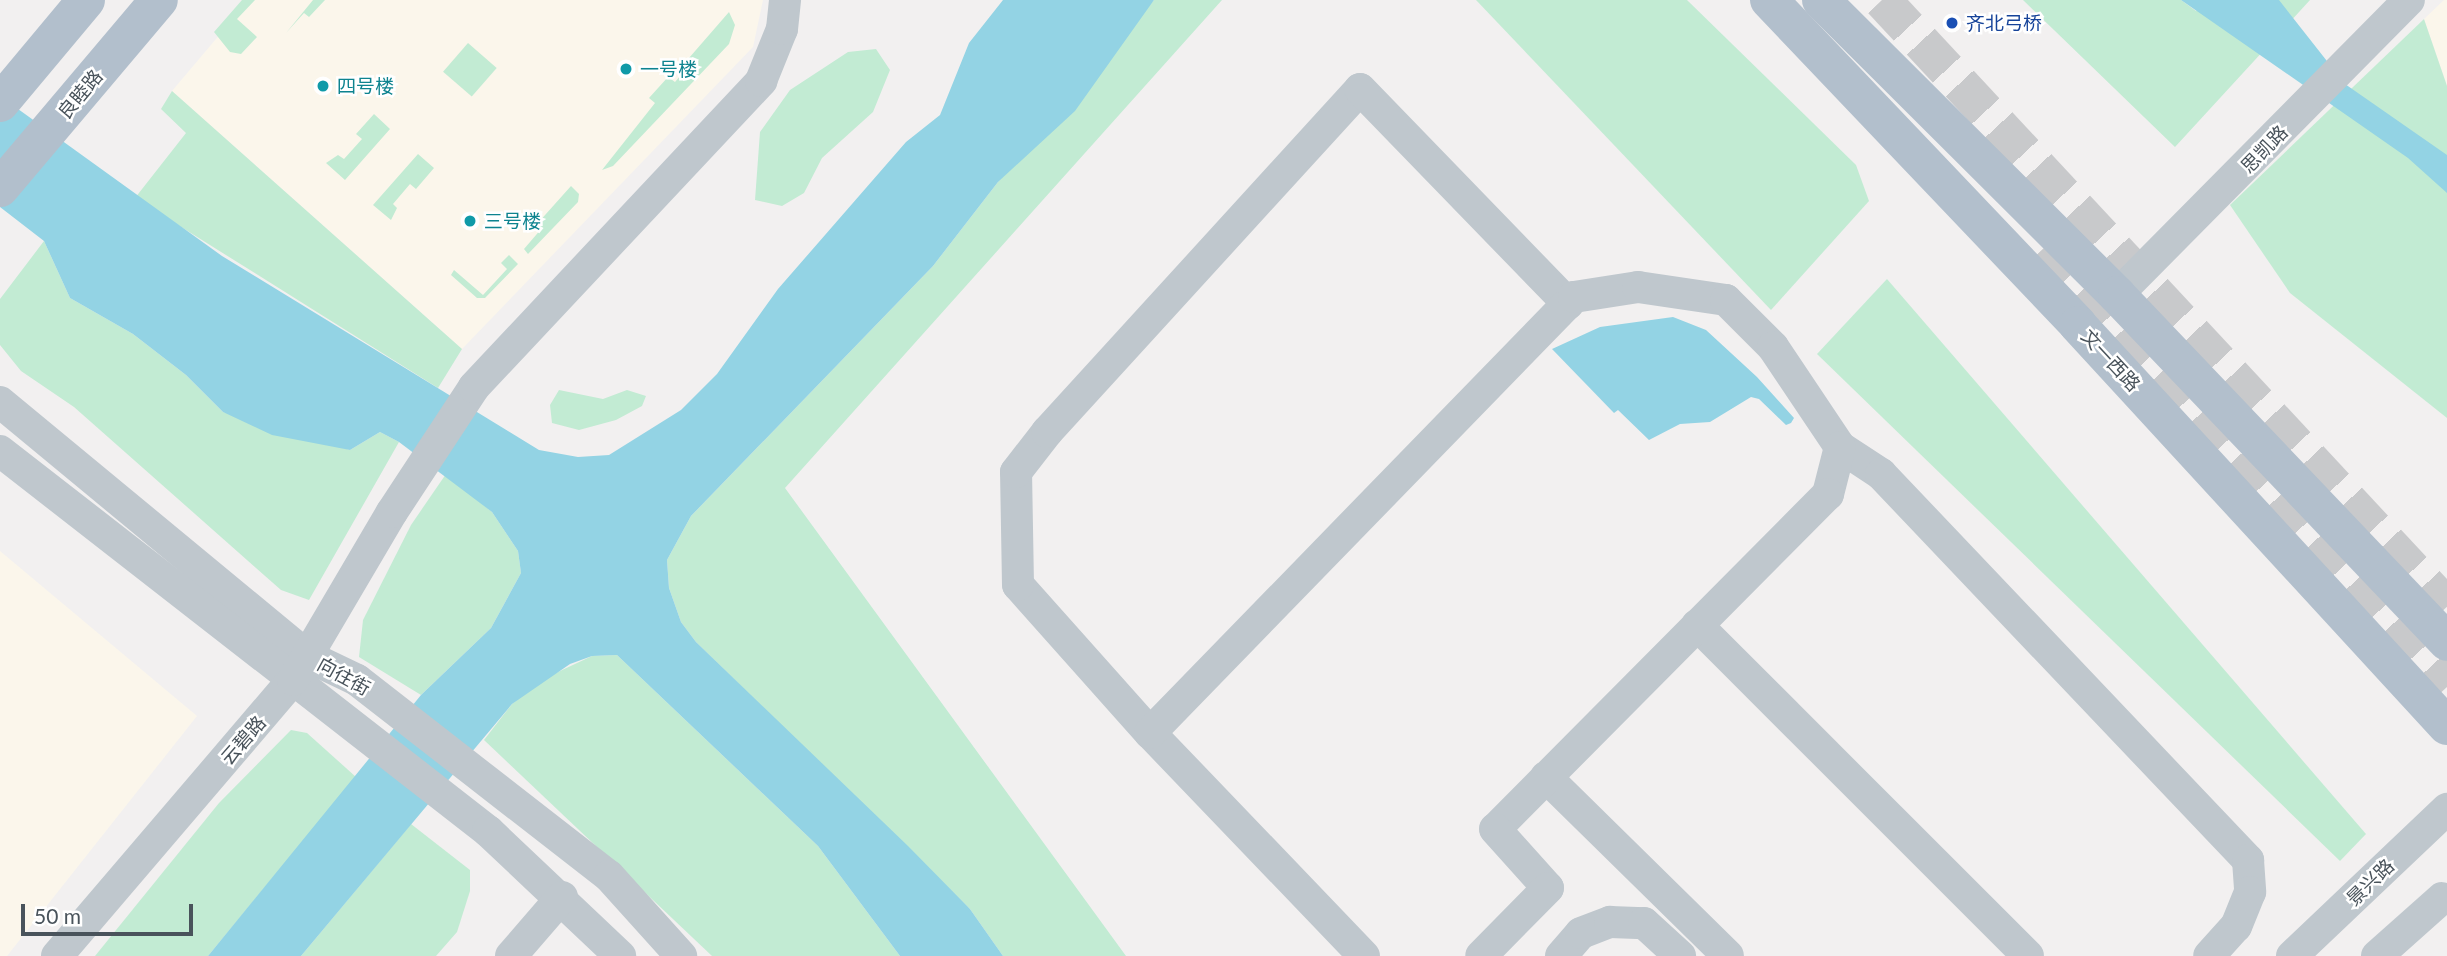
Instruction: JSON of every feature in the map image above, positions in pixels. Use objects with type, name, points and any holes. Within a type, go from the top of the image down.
[{"type":"main road","points":[[0,103],[86,0]]},
{"type":"main road","name":"良睦路","points":[[0,188],[159,0]]},
{"type":"main road","name":"文一西路","points":[[1769,0],[2078,325],[2447,726]]},
{"type":"main road","points":[[1821,0],[2117,295],[2447,642]]},
{"type":"street","name":"云碧路","points":[[57,956],[300,668],[399,502],[474,387],[761,81],[782,29],[785,0]]},
{"type":"street","name":"思凯路","points":[[2117,295],[2409,0]]},
{"type":"street","points":[[1364,956],[1150,733],[1018,585],[1016,472],[1056,422],[1360,89],[1568,304]]},
{"type":"street","points":[[1150,733],[1574,298],[1638,288],[1726,300],[1773,347],[1840,447],[1881,474],[2248,860],[2250,892],[2236,926],[2209,956]]},
{"type":"street","name":"向往街","points":[[0,402],[300,668],[332,707],[488,831],[562,897]]},
{"type":"street","points":[[1481,956],[1548,888],[1495,829],[1828,494],[1840,447]]},
{"type":"street","name":"向往街","points":[[0,451],[300,668],[357,680],[608,876],[681,956]]},
{"type":"street","points":[[1697,625],[2028,956]]},
{"type":"street","points":[[1546,778],[1728,956]]},
{"type":"street","name":"景兴路","points":[[2292,956],[2447,808]]},
{"type":"street","points":[[2319,956],[2394,859]]},
{"type":"street","points":[[2377,956],[2445,896]]},
{"type":"street","points":[[2392,956],[2445,896]]},
{"type":"street","points":[[511,956],[562,897],[620,956]]},
{"type":"street","points":[[1561,956],[1581,933],[1610,922],[1644,923],[1680,956]]},
{"type":"shaded area","points":[[249,0],[763,0],[753,47],[462,349],[172,91]]},
{"type":"shaded area","points":[[2447,0],[2447,86],[2424,19]]},
{"type":"shaded area","points":[[0,551],[197,716],[7,956],[0,956]]},
{"type":"green space","points":[[242,0],[255,0],[237,19],[257,37],[241,54],[230,52],[214,32]]},
{"type":"green space","points":[[313,0],[325,0],[309,17],[304,13],[286,33]]},
{"type":"green space","points":[[1154,0],[1222,0],[785,488],[1126,956],[1003,956],[970,909],[696,642],[681,622],[669,588],[667,560],[691,516],[933,266],[998,182]]},
{"type":"green space","points":[[1476,0],[1687,0],[1856,165],[1869,201],[1771,310]]},
{"type":"green space","points":[[2023,0],[2181,0],[2196,11],[2213,0],[2310,0],[2175,147]]},
{"type":"green space","points":[[729,12],[735,25],[729,44],[613,166],[602,170],[655,103],[649,98],[668,77],[675,82],[693,61],[689,58]]},
{"type":"green space","points":[[2424,19],[2447,86],[2447,418],[2290,293],[2230,205]]},
{"type":"green space","points":[[468,43],[497,68],[472,97],[443,72]]},
{"type":"green space","points":[[876,49],[890,70],[873,112],[822,158],[804,193],[782,206],[755,200],[760,132],[790,90],[848,52]]},
{"type":"green space","points":[[172,91],[462,349],[438,388],[135,198],[186,133],[161,109]]},
{"type":"green space","points":[[374,114],[390,129],[345,180],[326,163],[338,155],[344,159],[362,139],[356,134]]},
{"type":"green space","points":[[418,154],[434,168],[416,189],[410,184],[393,204],[397,208],[391,220],[373,205]]},
{"type":"green space","points":[[571,186],[579,194],[578,202],[528,254],[524,249],[542,228],[537,224]]},
{"type":"green space","points":[[44,241],[70,298],[133,334],[186,375],[223,412],[350,450],[380,432],[399,442],[309,600],[281,590],[74,407],[21,371],[0,345],[0,299]]},
{"type":"green space","points":[[509,255],[518,264],[485,298],[477,298],[451,275],[454,270],[483,295],[507,269],[501,263]]},
{"type":"green space","points":[[1887,279],[2366,834],[2340,861],[1817,354]]},
{"type":"green space","points":[[559,390],[603,399],[627,390],[646,396],[642,406],[616,420],[579,430],[552,423],[550,405]]},
{"type":"green space","points":[[446,474],[492,512],[518,551],[521,573],[491,628],[421,695],[359,657],[363,620],[411,525]]},
{"type":"green space","points":[[617,655],[818,846],[900,956],[712,956],[484,740],[512,704],[543,679],[592,656]]},
{"type":"green space","points":[[291,730],[307,733],[356,777],[208,956],[95,956],[219,803]]},
{"type":"green space","points":[[411,824],[470,870],[470,891],[457,932],[436,956],[301,956]]},
{"type":"water","points":[[1003,0],[1154,0],[1075,111],[998,182],[933,266],[691,516],[667,560],[669,588],[681,622],[696,642],[970,909],[1003,956],[900,956],[818,846],[617,655],[592,656],[570,664],[512,704],[301,956],[208,956],[421,695],[491,628],[521,573],[518,551],[492,512],[399,442],[380,432],[350,450],[272,435],[223,412],[186,375],[133,334],[70,298],[44,241],[0,207],[0,96],[222,256],[539,450],[578,457],[609,455],[681,410],[717,374],[778,289],[906,142],[940,115],[969,43]]},
{"type":"water","points":[[2181,0],[2279,0],[2345,84],[2447,155],[2447,193],[2408,158]]},
{"type":"water","points":[[1673,317],[1706,330],[1757,377],[1794,418],[1791,423],[1786,425],[1759,399],[1751,397],[1710,422],[1680,424],[1649,440],[1618,410],[1614,413],[1552,349],[1600,327]]},
{"type":"tunnel","points":[[1882,0],[2447,607]]},
{"type":"tunnel","points":[[2045,247],[2447,687]]},
{"type":"place","name":"齐北弓桥","points":[[1952,23]]},
{"type":"place","name":"一号楼","points":[[626,69]]},
{"type":"place","name":"四号楼","points":[[323,86]]},
{"type":"place","name":"三号楼","points":[[470,221]]}]
